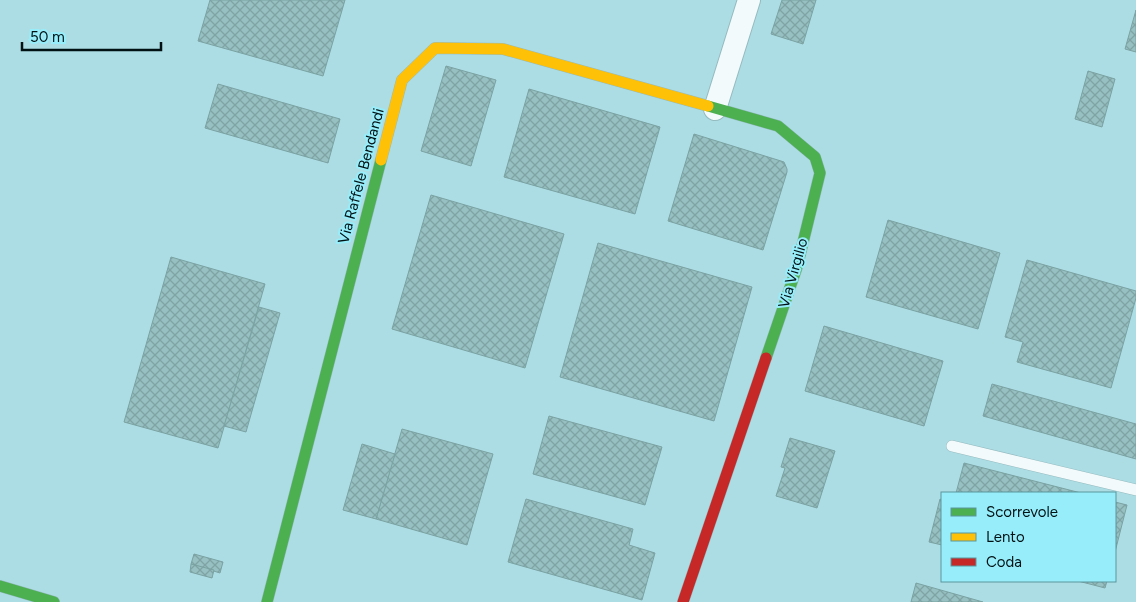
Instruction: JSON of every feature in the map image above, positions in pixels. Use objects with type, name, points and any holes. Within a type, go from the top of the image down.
[{"type":"street","points":[[715,109],[749,0]]},
{"type":"street","name":"Via Raffele Bendandi","points":[[267,602],[402,80],[435,48],[503,50],[715,109]]},
{"type":"street","name":"Via Virgilio","points":[[683,602],[797,267],[820,173],[814,157],[778,126],[715,109]]},
{"type":"street","points":[[0,586],[54,602]]},
{"type":"lane","points":[[952,446],[1136,490]]},
{"type":"building","points":[[210,0],[345,0],[323,76],[198,41]]},
{"type":"building","points":[[782,0],[816,0],[803,44],[771,34]]},
{"type":"building","points":[[1136,10],[1136,52],[1125,49]]},
{"type":"building","points":[[446,66],[496,80],[471,166],[421,151]]},
{"type":"building","points":[[1088,71],[1115,79],[1102,127],[1075,119]]},
{"type":"building","points":[[218,84],[340,119],[328,163],[205,128]]},
{"type":"building","points":[[529,89],[660,127],[635,214],[504,177]]},
{"type":"building","points":[[694,134],[784,162],[787,172],[763,250],[668,221]]},
{"type":"building","points":[[431,195],[564,234],[525,368],[392,329]]},
{"type":"building","points":[[888,220],[1000,253],[978,329],[866,297]]},
{"type":"building","points":[[598,243],[752,287],[714,421],[560,377]]},
{"type":"building","points":[[171,257],[265,284],[218,448],[124,422]]},
{"type":"building","points":[[1027,260],[1136,291],[1136,298],[1111,388],[1017,362],[1023,342],[1005,337]]},
{"type":"building","points":[[259,307],[280,313],[246,432],[224,426]]},
{"type":"building","points":[[824,326],[943,361],[924,426],[805,391]]},
{"type":"building","points":[[992,384],[1136,424],[1136,459],[983,416]]},
{"type":"building","points":[[549,416],[662,447],[645,505],[533,474]]},
{"type":"building","points":[[402,429],[493,454],[467,545],[376,519]]},
{"type":"building","points":[[790,438],[835,451],[817,508],[776,496],[785,468],[781,467]]},
{"type":"building","points":[[362,444],[395,454],[376,519],[343,510]]},
{"type":"building","points":[[964,463],[1077,492],[956,492]]},
{"type":"building","points":[[526,499],[633,529],[629,545],[655,553],[642,600],[508,562]]},
{"type":"building","points":[[940,499],[941,545],[929,542]]},
{"type":"building","points":[[1116,502],[1127,505],[1116,548]]},
{"type":"building","points":[[194,554],[223,562],[220,573],[191,564]]},
{"type":"building","points":[[191,564],[214,570],[212,578],[190,572]]},
{"type":"building","points":[[1082,582],[1107,582],[1105,588]]},
{"type":"building","points":[[916,583],[983,602],[911,602]]},
{"type":"traffic: fast","points":[[708,106],[778,126],[815,157],[820,173],[797,267],[766,358]]},
{"type":"traffic: fast","points":[[267,602],[381,160]]},
{"type":"traffic: fast","points":[[0,586],[54,602]]},
{"type":"traffic: slow","points":[[381,160],[402,80],[435,48],[503,49],[708,106]]},
{"type":"traffic: jam","points":[[683,602],[766,358]]}]
